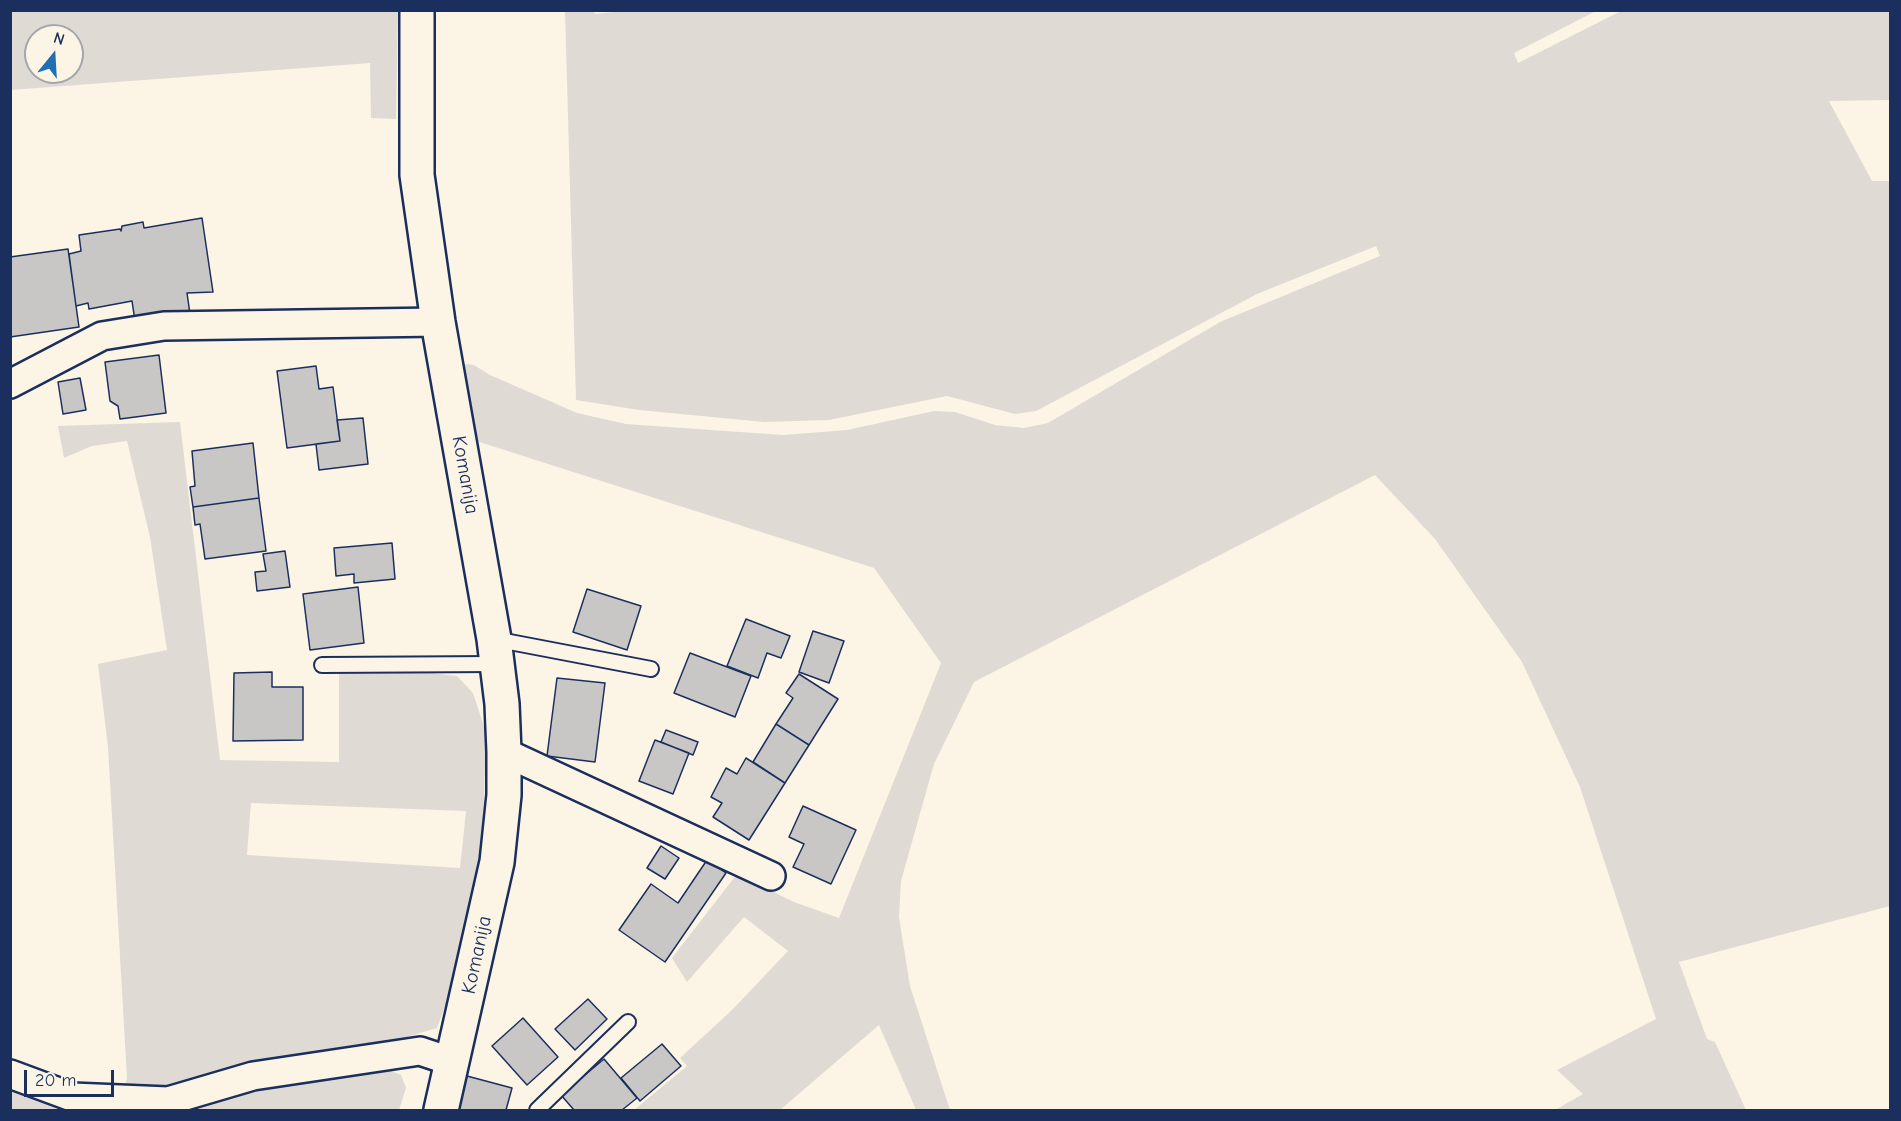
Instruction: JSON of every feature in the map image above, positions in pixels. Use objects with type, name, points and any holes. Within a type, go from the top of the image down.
[{"type":"street","name":"Komanija","points":[[417,10],[417,176],[438,322],[495,651],[502,704],[504,752],[504,795],[497,862],[441,1110]]},
{"type":"street","points":[[10,384],[102,336],[164,326],[438,322]]},
{"type":"street","points":[[504,752],[771,876]]},
{"type":"street","points":[[10,1074],[72,1097],[168,1101],[253,1076],[420,1051],[453,1062]]},
{"type":"lane","points":[[322,665],[495,651],[651,669]]},
{"type":"lane","points":[[537,1110],[628,1022]]},
{"type":"shaded area","points":[[11,10],[398,11],[396,119],[371,118],[370,63],[11,90]]},
{"type":"shaded area","points":[[632,10],[1596,11],[1514,53],[1518,63],[1621,11],[1890,11],[1890,100],[1829,101],[1872,181],[1890,181],[1890,906],[1679,962],[1707,1039],[1715,1042],[1746,1110],[1555,1110],[1583,1094],[1557,1070],[1656,1019],[1580,787],[1522,662],[1435,539],[1375,475],[974,682],[934,764],[901,881],[899,917],[910,986],[950,1110],[916,1110],[879,1025],[780,1110],[634,1110],[687,1066],[680,1058],[732,1010],[788,951],[744,917],[687,982],[672,958],[737,874],[794,902],[839,918],[941,663],[874,568],[473,440],[462,374],[465,364],[474,365],[490,375],[577,413],[626,424],[783,435],[847,430],[934,411],[955,412],[995,425],[1024,428],[1048,423],[1220,322],[1380,256],[1376,246],[1257,294],[1036,411],[1015,414],[947,396],[829,420],[764,422],[639,410],[576,400],[565,11],[594,11],[595,14]]},
{"type":"shaded area","points":[[180,422],[220,760],[339,762],[339,674],[430,673],[457,676],[473,693],[486,733],[483,830],[475,902],[454,981],[437,1028],[383,1044],[159,1091],[124,1094],[127,1078],[108,747],[98,664],[167,650],[150,537],[127,441],[92,446],[64,458],[58,426]],"holes":[[[251,803],[466,811],[460,868],[247,855]]]},
{"type":"shaded area","points":[[380,1066],[401,1075],[406,1088],[399,1110],[11,1110],[10,1086],[46,1097],[267,1084]]},
{"type":"building","points":[[202,218],[213,292],[187,293],[190,314],[135,321],[132,301],[89,309],[88,303],[76,306],[69,254],[81,251],[79,235],[120,229],[121,231],[122,226],[143,222],[144,228]]},
{"type":"building","points":[[68,249],[79,327],[10,337],[10,257]]},
{"type":"building","points":[[159,355],[166,413],[120,419],[118,406],[110,401],[105,362]]},
{"type":"building","points":[[316,366],[319,389],[333,387],[340,441],[287,448],[277,371]]},
{"type":"building","points":[[80,378],[86,410],[63,414],[58,382]]},
{"type":"building","points":[[363,418],[368,464],[319,470],[316,444],[340,441],[337,420]]},
{"type":"building","points":[[253,443],[259,498],[193,507],[190,487],[195,486],[192,451]]},
{"type":"building","points":[[259,498],[266,551],[205,559],[200,524],[195,525],[193,507]]},
{"type":"building","points":[[392,543],[395,579],[354,583],[354,574],[336,576],[334,548]]},
{"type":"building","points":[[285,551],[290,587],[257,591],[255,572],[266,571],[263,554]]},
{"type":"building","points":[[358,587],[364,643],[310,650],[303,594]]},
{"type":"building","points":[[587,589],[641,606],[627,650],[573,632]]},
{"type":"building","points":[[746,619],[790,636],[781,658],[767,653],[758,678],[727,666]]},
{"type":"building","points":[[813,631],[844,641],[829,683],[799,672]]},
{"type":"building","points":[[690,653],[751,676],[735,717],[674,693]]},
{"type":"building","points":[[272,672],[272,687],[303,687],[303,740],[233,741],[234,673]]},
{"type":"building","points":[[799,674],[838,699],[809,745],[776,724],[793,698],[786,693]]},
{"type":"building","points":[[557,678],[605,683],[595,762],[547,756]]},
{"type":"building","points":[[776,724],[809,745],[785,783],[753,762]]},
{"type":"building","points":[[666,730],[698,742],[693,755],[661,742]]},
{"type":"building","points":[[655,740],[689,753],[673,794],[639,781]]},
{"type":"building","points":[[746,758],[785,783],[749,840],[713,817],[722,803],[711,797],[726,768],[737,774]]},
{"type":"building","points":[[803,806],[856,830],[831,884],[793,867],[804,844],[789,837]]},
{"type":"building","points":[[661,846],[679,858],[665,879],[647,868]]},
{"type":"building","points":[[707,860],[726,873],[665,962],[619,930],[651,884],[678,903]]},
{"type":"building","points":[[588,999],[607,1019],[575,1050],[555,1029]]},
{"type":"building","points":[[523,1018],[558,1057],[527,1085],[492,1046]]},
{"type":"building","points":[[662,1044],[681,1066],[640,1101],[621,1078]]},
{"type":"building","points":[[604,1059],[637,1098],[622,1110],[574,1110],[561,1095]]},
{"type":"building","points":[[467,1076],[512,1088],[506,1110],[457,1110]]}]
